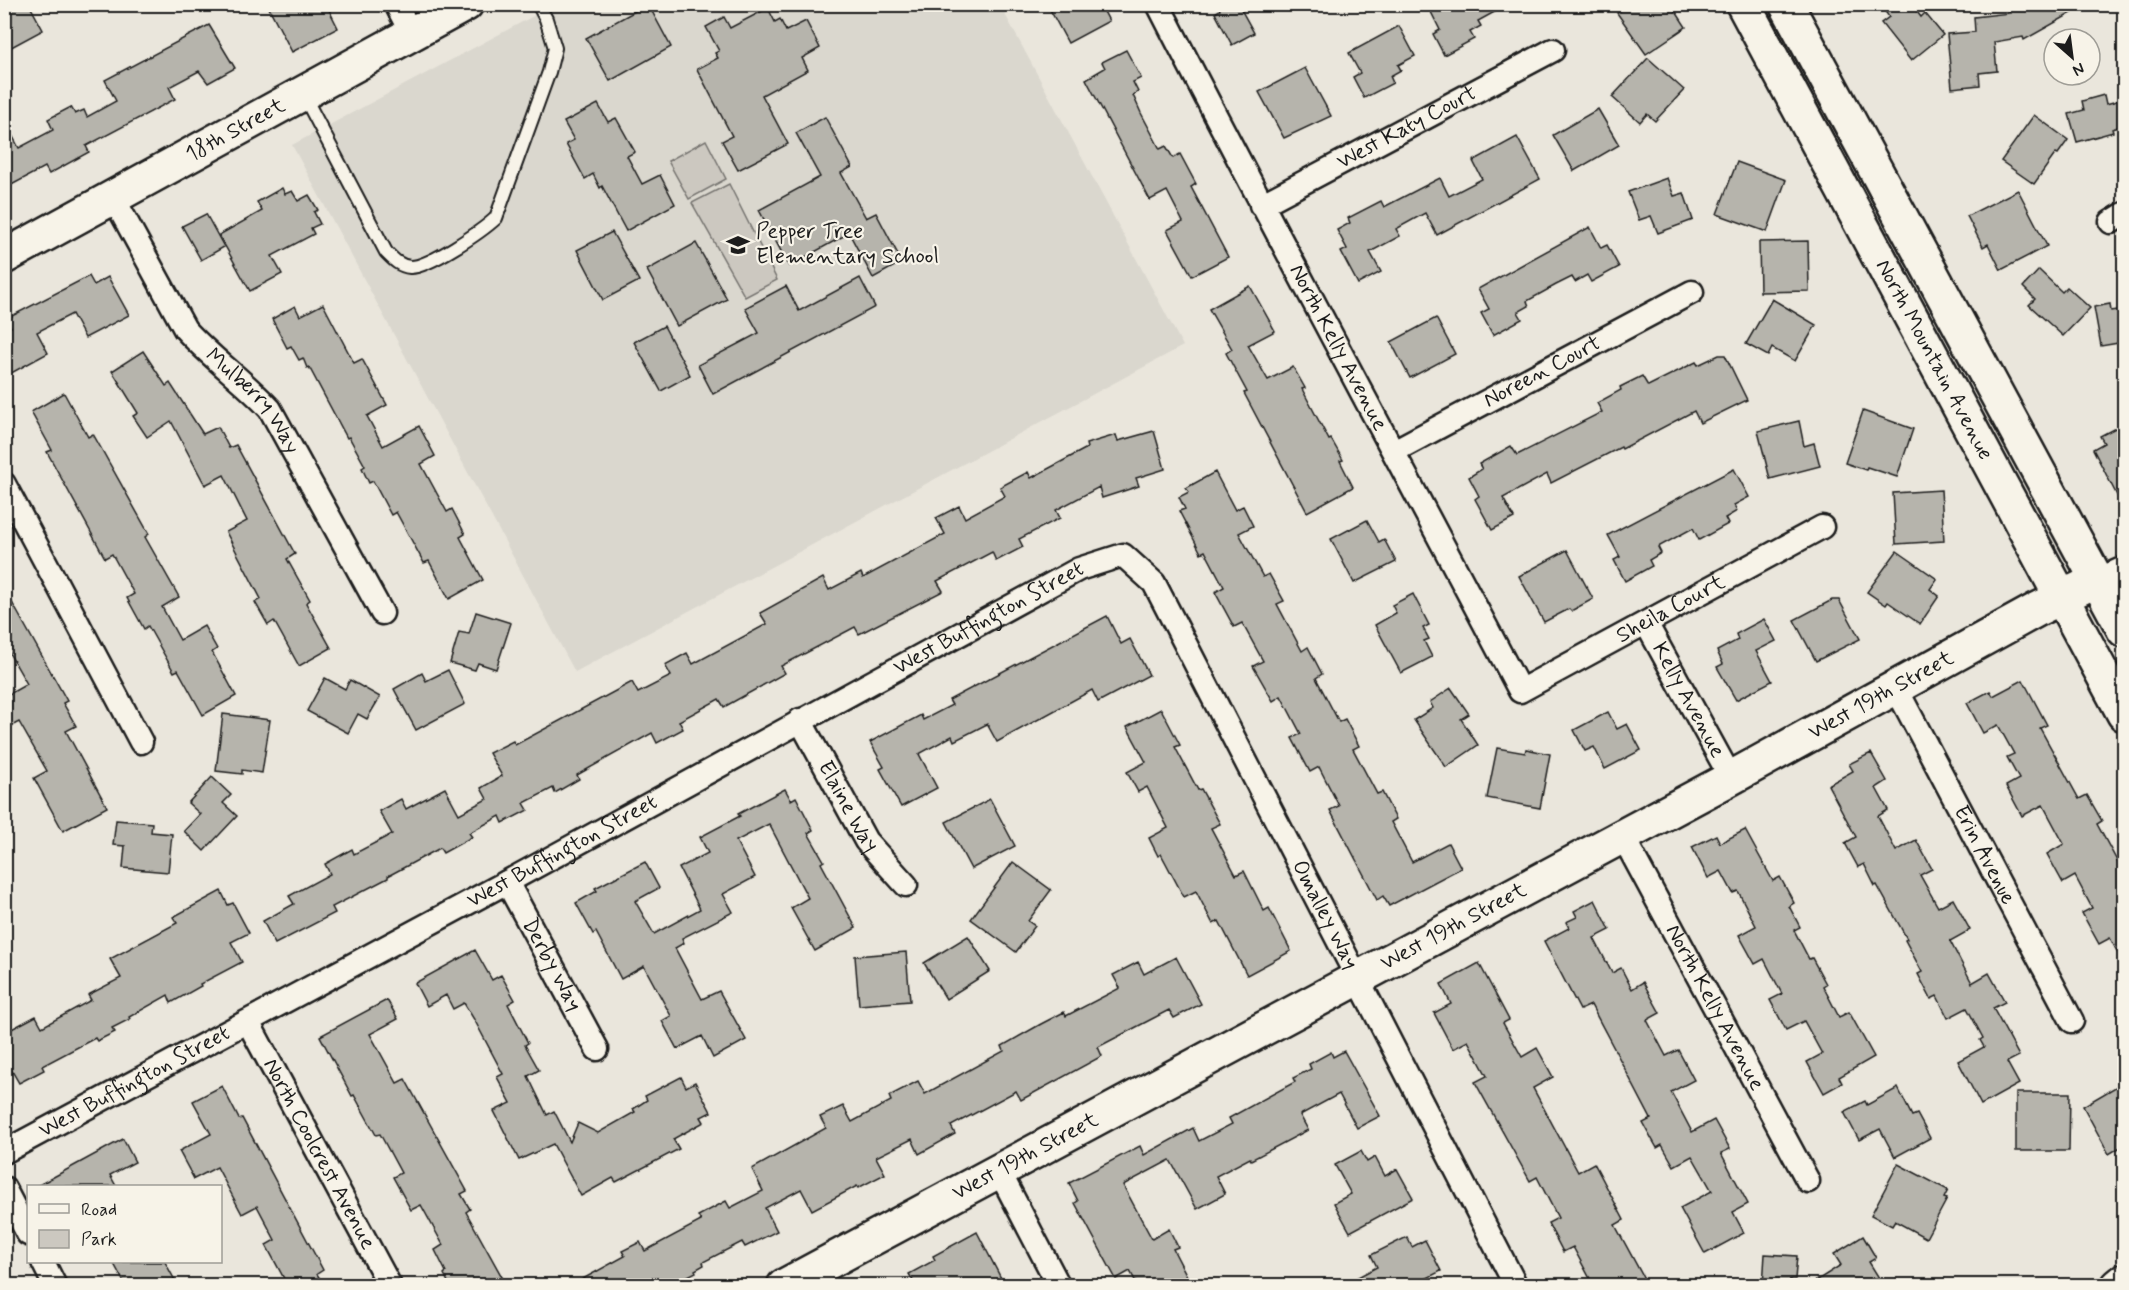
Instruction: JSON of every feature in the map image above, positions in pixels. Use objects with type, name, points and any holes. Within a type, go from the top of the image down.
[{"type":"main road","name":"18th Street","points":[[4,257],[466,4]]},
{"type":"main road","name":"North Mountain Avenue","points":[[1743,4],[2124,714]]},
{"type":"main road","name":"North Mountain Avenue","points":[[1786,4],[2111,574],[2124,630]]},
{"type":"main road","name":"West 19th Street","points":[[784,1286],[1731,778],[2062,596],[2111,574]]},
{"type":"main road","points":[[2118,1286],[2124,1281]]},
{"type":"street","points":[[396,4],[411,33]]},
{"type":"street","name":"North Kelly Avenue","points":[[1158,4],[1261,205],[1520,691]]},
{"type":"street","name":"West Katy Court","points":[[1261,205],[1553,50]]},
{"type":"street","name":"Mulberry Way","points":[[113,197],[185,329],[202,348],[252,389],[270,409],[381,613]]},
{"type":"street","name":"Noreen Court","points":[[1394,451],[1692,292]]},
{"type":"street","points":[[4,484],[141,742]]},
{"type":"street","name":"Sheila Court","points":[[1520,691],[1822,527]]},
{"type":"street","name":"West Buffington Street","points":[[4,1152],[507,882],[1079,569],[1124,555]]},
{"type":"street","name":"Omalley Way","points":[[1124,555],[1154,583],[1516,1286]]},
{"type":"street","name":"Kelly Avenue","points":[[1646,623],[1731,778]]},
{"type":"street","name":"Erin Avenue","points":[[1896,688],[2072,1021]]},
{"type":"street","name":"Elaine Way","points":[[800,720],[866,841],[906,885]]},
{"type":"street","name":"North Kelly Avenue","points":[[1622,835],[1808,1181]]},
{"type":"street","name":"Derby Way","points":[[507,882],[597,1049]]},
{"type":"street","name":"North Coolcrest Avenue","points":[[248,1022],[390,1286]]},
{"type":"street","points":[[999,1171],[1059,1286]]},
{"type":"street","points":[[4,1188],[27,1232]]},
{"type":"street","points":[[44,1263],[56,1286]]},
{"type":"lane","points":[[302,93],[386,252],[397,263],[410,267],[422,265],[478,234],[496,219],[549,72],[555,48],[546,19],[538,4]]},
{"type":"shaded area","name":"Pepper Tree Elementary School","points":[[554,5],[1000,5],[1183,346],[575,672],[292,145]]},
{"type":"green space","points":[[706,140],[726,179],[689,199],[668,161]]},
{"type":"green space","points":[[729,184],[777,280],[745,297],[692,203]]},
{"type":"building","points":[[4,4],[29,4],[43,30],[4,51]]},
{"type":"building","points":[[267,4],[326,4],[338,28],[292,52]]},
{"type":"building","points":[[648,4],[671,47],[610,81],[586,38]]},
{"type":"building","points":[[1047,4],[1100,4],[1109,21],[1068,43]]},
{"type":"building","points":[[1217,4],[1238,4],[1254,33],[1232,45],[1215,13],[1220,10]]},
{"type":"building","points":[[1427,4],[1509,4],[1478,21],[1481,26],[1470,32],[1474,39],[1444,55],[1433,34],[1440,30]]},
{"type":"building","points":[[1630,4],[1671,4],[1686,27],[1646,54],[1617,13]]},
{"type":"building","points":[[1880,4],[1911,4],[1921,17],[1925,13],[1943,35],[1911,61],[1881,23],[1889,17]]},
{"type":"building","points":[[2005,4],[2088,4],[2047,27],[2042,27],[2042,30],[2024,40],[2023,37],[1994,42],[1997,71],[1979,73],[1980,85],[1952,88],[1947,34],[1975,32],[1974,17],[2010,13]]},
{"type":"building","points":[[768,8],[775,22],[780,19],[786,31],[806,21],[820,48],[802,58],[808,70],[762,95],[788,144],[738,170],[722,141],[732,136],[697,69],[718,58],[715,53],[719,51],[706,27],[724,17],[730,28]]},
{"type":"building","points":[[209,25],[235,68],[208,83],[199,71],[169,87],[175,99],[86,146],[89,152],[49,174],[45,167],[4,189],[4,120],[19,148],[53,130],[48,119],[71,107],[75,114],[84,110],[87,117],[116,101],[105,80]]},
{"type":"building","points":[[1399,26],[1415,56],[1398,65],[1401,70],[1390,76],[1393,83],[1364,98],[1353,77],[1360,73],[1349,53]]},
{"type":"building","points":[[1126,50],[1141,78],[1133,82],[1138,92],[1133,95],[1141,113],[1160,149],[1166,146],[1173,158],[1180,154],[1196,184],[1191,187],[1228,257],[1192,276],[1167,230],[1183,222],[1167,191],[1150,200],[1086,79],[1105,68],[1102,62]]},
{"type":"building","points":[[1648,58],[1684,90],[1655,121],[1647,114],[1640,122],[1612,97]]},
{"type":"building","points":[[1305,68],[1331,116],[1284,138],[1259,92]]},
{"type":"building","points":[[2104,95],[2106,104],[2124,99],[2124,125],[2112,129],[2113,132],[2077,142],[2069,114],[2084,110],[2082,101]]},
{"type":"building","points":[[598,104],[608,122],[616,118],[635,152],[627,156],[642,184],[660,175],[675,204],[626,231],[602,186],[600,188],[593,174],[585,179],[566,144],[574,140],[564,122]]},
{"type":"building","points":[[1598,109],[1619,145],[1574,171],[1553,135]]},
{"type":"building","points":[[2034,115],[2068,140],[2034,184],[2001,161]]},
{"type":"building","points":[[825,117],[852,167],[841,173],[866,218],[876,213],[902,262],[873,278],[849,233],[789,266],[759,210],[820,177],[796,133]]},
{"type":"building","points":[[1517,137],[1540,179],[1437,235],[1425,213],[1396,229],[1400,236],[1370,252],[1381,272],[1358,284],[1341,252],[1347,249],[1337,230],[1350,223],[1348,218],[1381,201],[1384,207],[1440,178],[1449,196],[1482,179],[1473,161]]},
{"type":"building","points":[[1737,162],[1786,180],[1767,232],[1717,214]]},
{"type":"building","points":[[1667,178],[1674,196],[1684,193],[1693,220],[1658,233],[1651,216],[1639,220],[1628,192]]},
{"type":"building","points":[[282,188],[285,194],[292,191],[298,201],[309,195],[318,210],[314,212],[320,224],[311,228],[314,234],[272,256],[282,274],[250,291],[219,235],[262,211],[257,202]]},
{"type":"building","points":[[2018,190],[2047,246],[2001,270],[1988,244],[1983,247],[1967,216]]},
{"type":"building","points":[[206,214],[224,247],[201,260],[182,226]]},
{"type":"building","points":[[1590,227],[1601,248],[1607,245],[1619,267],[1591,282],[1587,275],[1575,282],[1572,277],[1556,285],[1527,301],[1529,306],[1518,312],[1522,319],[1493,335],[1481,313],[1489,309],[1478,289]]},
{"type":"building","points":[[612,232],[639,281],[603,300],[577,250]]},
{"type":"building","points":[[1808,241],[1809,291],[1760,292],[1759,242]]},
{"type":"building","points":[[696,243],[727,299],[677,326],[647,270]]},
{"type":"building","points":[[2039,270],[2062,292],[2067,287],[2090,308],[2063,336],[2029,305],[2035,299],[2023,287]]},
{"type":"building","points":[[89,276],[94,285],[108,277],[129,315],[85,338],[72,314],[37,332],[48,353],[4,377],[4,330],[11,327],[6,319]]},
{"type":"building","points":[[860,278],[875,307],[713,394],[698,365],[759,333],[745,308],[786,286],[799,311]]},
{"type":"building","points":[[1250,286],[1275,331],[1248,345],[1268,380],[1293,367],[1329,440],[1331,439],[1343,460],[1340,461],[1353,487],[1307,512],[1244,393],[1247,392],[1226,353],[1232,349],[1209,309]]},
{"type":"building","points":[[1772,299],[1816,325],[1795,361],[1772,348],[1768,356],[1746,344]]},
{"type":"building","points":[[323,304],[354,363],[362,359],[387,405],[367,416],[383,446],[419,426],[435,456],[421,464],[447,512],[452,509],[465,534],[460,537],[483,580],[449,599],[429,561],[424,563],[396,512],[391,515],[373,481],[369,483],[362,468],[365,466],[349,437],[347,438],[309,367],[307,368],[303,358],[299,360],[291,346],[287,348],[272,319],[295,306],[300,316]]},
{"type":"building","points":[[2110,304],[2111,311],[2124,309],[2124,342],[2101,346],[2094,307]]},
{"type":"building","points":[[1436,318],[1455,354],[1410,378],[1391,342]]},
{"type":"building","points":[[664,326],[690,375],[661,391],[634,342]]},
{"type":"building","points":[[143,351],[166,386],[170,383],[203,434],[218,427],[229,448],[236,445],[295,554],[287,559],[310,600],[306,603],[331,648],[299,666],[274,621],[268,625],[255,602],[261,599],[226,532],[247,521],[224,475],[205,485],[171,421],[147,437],[133,416],[138,413],[112,371]]},
{"type":"building","points":[[1719,355],[1725,355],[1747,400],[1700,423],[1694,411],[1551,483],[1547,474],[1503,498],[1514,518],[1492,530],[1475,499],[1479,496],[1469,477],[1482,469],[1479,464],[1511,446],[1517,455],[1602,412],[1597,403],[1621,390],[1620,387],[1642,376],[1648,386],[1696,362],[1698,365]]},
{"type":"building","points":[[64,393],[88,437],[93,434],[149,534],[145,537],[179,597],[162,607],[180,640],[204,626],[217,649],[212,652],[236,696],[203,715],[178,670],[174,672],[148,626],[144,629],[127,598],[134,594],[112,554],[105,558],[47,452],[52,450],[31,412]]},
{"type":"building","points":[[1863,411],[1913,429],[1897,477],[1867,467],[1866,470],[1845,463]]},
{"type":"building","points":[[1799,421],[1804,446],[1814,443],[1820,466],[1770,479],[1758,431]]},
{"type":"building","points":[[2119,426],[2124,437],[2124,509],[2093,449],[2104,443],[2100,436]]},
{"type":"building","points":[[1154,431],[1165,469],[1136,478],[1139,486],[1102,498],[1099,487],[1056,510],[1060,518],[1019,539],[1023,547],[996,561],[992,552],[937,581],[943,591],[859,634],[855,627],[781,666],[785,673],[724,707],[719,699],[679,721],[683,729],[657,743],[652,733],[577,775],[579,779],[555,793],[553,788],[524,803],[528,810],[503,823],[500,816],[469,833],[472,837],[443,853],[440,848],[388,876],[332,907],[335,913],[275,944],[263,921],[294,904],[289,896],[330,874],[325,864],[352,849],[354,854],[392,834],[379,811],[401,799],[406,809],[445,788],[459,814],[487,799],[481,788],[502,776],[489,753],[513,741],[515,745],[632,682],[638,693],[671,676],[665,665],[687,653],[693,664],[767,624],[760,613],[823,578],[829,590],[861,573],[863,578],[945,534],[936,518],[959,506],[965,518],[1005,496],[1000,487],[1028,472],[1031,478],[1087,448],[1086,444],[1116,435],[1118,441]]},
{"type":"building","points":[[1734,469],[1749,497],[1734,505],[1737,511],[1725,518],[1728,524],[1699,540],[1693,528],[1658,547],[1661,553],[1649,560],[1652,566],[1625,581],[1614,560],[1620,557],[1608,535]]},
{"type":"building","points":[[1215,472],[1235,510],[1243,506],[1253,526],[1239,533],[1263,577],[1269,574],[1284,601],[1277,604],[1302,651],[1308,647],[1322,674],[1316,678],[1339,722],[1345,719],[1359,746],[1353,749],[1377,794],[1382,792],[1396,819],[1391,822],[1412,862],[1448,843],[1461,868],[1389,906],[1383,896],[1377,900],[1330,810],[1339,806],[1319,767],[1310,772],[1292,738],[1301,734],[1281,696],[1273,701],[1253,666],[1263,661],[1242,623],[1234,627],[1215,592],[1224,587],[1205,551],[1201,553],[1179,511],[1185,509],[1179,497],[1189,492],[1186,488]]},
{"type":"building","points":[[1941,490],[1944,541],[1896,544],[1893,493]]},
{"type":"building","points":[[1367,520],[1379,542],[1384,539],[1396,562],[1354,583],[1331,539]]},
{"type":"building","points":[[1567,550],[1593,599],[1544,622],[1519,576]]},
{"type":"building","points":[[1897,551],[1937,579],[1930,589],[1939,596],[1920,624],[1888,602],[1886,605],[1867,592]]},
{"type":"building","points":[[4,588],[67,701],[63,703],[76,726],[66,731],[107,807],[63,831],[34,778],[47,771],[19,722],[4,730],[4,697],[27,684],[4,644]]},
{"type":"building","points":[[1413,594],[1429,625],[1423,628],[1429,639],[1424,641],[1432,657],[1401,673],[1375,625],[1396,613],[1392,605]]},
{"type":"building","points":[[1832,600],[1839,600],[1860,639],[1816,661],[1794,620]]},
{"type":"building","points":[[476,612],[511,623],[496,669],[478,663],[475,670],[450,663],[459,632],[469,634]]},
{"type":"building","points":[[1107,616],[1121,644],[1130,639],[1149,675],[1098,702],[1092,690],[997,742],[987,724],[954,741],[952,736],[919,754],[937,788],[901,807],[880,769],[884,767],[870,742],[921,715],[923,720],[952,705],[949,700]]},
{"type":"building","points":[[1764,619],[1776,641],[1756,651],[1772,681],[1736,700],[1717,667],[1723,664],[1717,651],[1738,640],[1736,634]]},
{"type":"building","points":[[448,670],[465,704],[416,730],[394,689],[422,673],[426,681]]},
{"type":"building","points":[[325,678],[345,689],[350,680],[380,697],[367,719],[358,714],[348,733],[307,711]]},
{"type":"building","points":[[2023,680],[2047,725],[2040,728],[2079,799],[2087,795],[2102,821],[2097,824],[2124,874],[2124,965],[2110,938],[2099,944],[2082,913],[2092,908],[2075,876],[2063,883],[2047,854],[2064,844],[2043,805],[2022,816],[2006,786],[2019,779],[2007,757],[2014,754],[1998,725],[1983,733],[1967,703],[1990,691],[1993,696]]},
{"type":"building","points":[[1451,688],[1469,714],[1461,719],[1478,745],[1446,767],[1414,720],[1433,708],[1430,702]]},
{"type":"building","points":[[1161,709],[1180,745],[1175,747],[1198,790],[1201,789],[1220,824],[1211,828],[1236,875],[1244,871],[1264,911],[1269,908],[1291,951],[1247,975],[1219,921],[1213,924],[1196,891],[1184,897],[1161,854],[1158,856],[1149,838],[1168,828],[1147,787],[1138,792],[1127,772],[1146,762],[1127,727]]},
{"type":"building","points":[[1608,712],[1617,729],[1627,724],[1641,750],[1605,769],[1594,747],[1585,751],[1574,730]]},
{"type":"building","points":[[223,714],[270,720],[262,773],[242,770],[242,774],[216,771]]},
{"type":"building","points":[[1497,748],[1525,753],[1526,749],[1550,754],[1540,808],[1487,798]]},
{"type":"building","points":[[1871,753],[1887,781],[1876,788],[1888,810],[1878,816],[1896,851],[1916,840],[1932,869],[1920,875],[1938,907],[1953,899],[1970,930],[1950,941],[1972,983],[1989,973],[2005,1002],[1993,1008],[2019,1056],[2007,1062],[2019,1084],[1981,1105],[1958,1061],[1984,1047],[1980,1040],[1983,1038],[1967,1008],[1948,1018],[1937,996],[1931,999],[1918,974],[1922,972],[1905,940],[1907,939],[1864,864],[1858,867],[1845,843],[1856,837],[1828,785],[1853,771],[1849,764]]},
{"type":"building","points":[[212,777],[231,795],[223,803],[237,816],[204,851],[184,831],[200,814],[188,803]]},
{"type":"building","points":[[785,789],[791,800],[796,797],[813,830],[808,833],[824,861],[821,863],[856,928],[815,951],[791,908],[808,898],[769,824],[736,841],[755,877],[723,894],[733,912],[682,938],[684,943],[675,948],[702,999],[719,991],[746,1040],[713,1058],[702,1036],[677,1049],[662,1021],[671,1016],[644,966],[621,979],[596,932],[593,934],[576,903],[597,891],[595,888],[645,862],[659,888],[635,901],[654,934],[700,909],[679,868],[708,853],[700,837]]},
{"type":"building","points":[[990,799],[1015,846],[971,869],[946,822]]},
{"type":"building","points":[[116,820],[152,823],[151,832],[172,834],[168,872],[123,868],[125,846],[113,845]]},
{"type":"building","points":[[1745,830],[1773,881],[1780,877],[1794,903],[1789,906],[1800,927],[1794,930],[1809,959],[1812,958],[1826,984],[1823,986],[1839,1017],[1849,1012],[1874,1057],[1839,1077],[1842,1083],[1824,1093],[1807,1062],[1822,1054],[1804,1021],[1786,1030],[1770,1000],[1782,994],[1764,959],[1755,964],[1739,935],[1756,926],[1738,891],[1733,893],[1721,871],[1708,878],[1692,847],[1716,835],[1720,843]]},
{"type":"building","points":[[1013,862],[1051,890],[1028,921],[1035,926],[1016,952],[971,919]]},
{"type":"building","points":[[221,891],[228,905],[233,903],[249,933],[231,942],[242,962],[200,984],[201,986],[171,1003],[168,995],[112,1028],[115,1032],[97,1041],[95,1038],[42,1066],[44,1070],[19,1083],[4,1057],[4,1033],[36,1016],[42,1027],[91,1000],[88,995],[121,978],[110,959],[177,923],[173,917]]},
{"type":"building","points":[[1595,900],[1610,930],[1594,938],[1612,973],[1621,968],[1632,989],[1643,982],[1660,1013],[1647,1020],[1666,1056],[1678,1050],[1694,1080],[1671,1092],[1692,1132],[1714,1120],[1730,1149],[1721,1153],[1748,1204],[1733,1212],[1744,1233],[1705,1254],[1680,1208],[1712,1191],[1692,1156],[1674,1166],[1662,1145],[1657,1148],[1643,1123],[1651,1119],[1591,1005],[1580,1010],[1544,941],[1569,928],[1566,922],[1577,917],[1574,911]]},
{"type":"building","points":[[968,936],[990,971],[946,999],[924,963]]},
{"type":"building","points":[[475,950],[492,980],[501,975],[515,1000],[508,1004],[528,1043],[525,1045],[539,1070],[528,1076],[547,1115],[554,1111],[570,1142],[578,1123],[598,1133],[635,1112],[633,1109],[647,1100],[645,1096],[681,1077],[686,1087],[695,1082],[711,1112],[701,1117],[704,1122],[673,1139],[679,1149],[616,1182],[613,1178],[581,1196],[553,1144],[519,1160],[494,1111],[511,1103],[497,1077],[503,1074],[475,1021],[464,1003],[453,1009],[446,995],[427,1006],[415,983]]},
{"type":"building","points":[[906,952],[910,1001],[859,1005],[855,956]]},
{"type":"building","points":[[1176,957],[1201,1004],[1174,1018],[1169,1010],[1098,1047],[1102,1056],[1021,1100],[1016,1091],[951,1126],[955,1134],[919,1154],[912,1139],[876,1157],[885,1174],[812,1210],[801,1189],[765,1208],[777,1231],[745,1247],[742,1242],[703,1262],[704,1265],[695,1270],[696,1272],[680,1280],[683,1286],[570,1286],[625,1256],[622,1251],[640,1242],[645,1251],[701,1221],[698,1216],[726,1201],[730,1208],[763,1191],[752,1169],[826,1128],[820,1117],[843,1106],[852,1122],[891,1101],[889,1096],[918,1081],[925,1094],[1004,1051],[1002,1046],[1041,1024],[1064,1012],[1066,1016],[1120,988],[1113,975],[1138,962],[1144,974]]},
{"type":"building","points":[[1479,963],[1509,1020],[1503,1023],[1522,1057],[1537,1048],[1553,1077],[1533,1088],[1578,1172],[1594,1163],[1624,1220],[1615,1225],[1648,1286],[1594,1286],[1573,1247],[1563,1252],[1548,1223],[1558,1218],[1537,1177],[1530,1181],[1475,1082],[1487,1076],[1468,1041],[1453,1049],[1434,1013],[1451,1004],[1441,984]]},
{"type":"building","points":[[387,1000],[398,1019],[370,1034],[397,1083],[405,1079],[467,1191],[461,1194],[470,1209],[466,1212],[507,1286],[450,1286],[435,1250],[443,1245],[421,1205],[411,1210],[393,1177],[401,1173],[380,1134],[376,1135],[354,1095],[352,1096],[320,1036]]},
{"type":"building","points":[[1344,1051],[1380,1116],[1357,1128],[1339,1094],[1300,1115],[1308,1130],[1216,1176],[1225,1194],[1197,1209],[1170,1160],[1123,1185],[1152,1239],[1169,1229],[1178,1247],[1173,1249],[1189,1280],[1179,1286],[1138,1286],[1130,1271],[1116,1279],[1075,1203],[1078,1201],[1069,1183],[1140,1146],[1144,1155],[1193,1128],[1199,1141],[1232,1124],[1229,1118],[1295,1082],[1293,1078],[1311,1069],[1309,1064],[1331,1052],[1333,1057]]},
{"type":"building","points":[[2124,1082],[2124,1145],[2109,1154],[2083,1106]]},
{"type":"building","points":[[222,1086],[239,1119],[242,1118],[323,1270],[317,1274],[324,1286],[288,1286],[266,1245],[275,1240],[257,1206],[242,1214],[217,1167],[194,1179],[179,1151],[211,1134],[193,1101]]},
{"type":"building","points":[[1898,1088],[1912,1116],[1917,1114],[1930,1138],[1895,1157],[1880,1129],[1859,1140],[1844,1112],[1865,1101],[1867,1105]]},
{"type":"building","points":[[2016,1093],[2070,1093],[2069,1151],[2016,1151]]},
{"type":"building","points":[[123,1139],[135,1162],[110,1175],[115,1185],[39,1185]]},
{"type":"building","points":[[1361,1151],[1367,1162],[1375,1157],[1385,1176],[1397,1169],[1413,1198],[1350,1232],[1334,1203],[1351,1194],[1335,1165]]},
{"type":"building","points":[[1898,1164],[1948,1190],[1944,1198],[1947,1199],[1926,1238],[1895,1221],[1892,1226],[1871,1215]]},
{"type":"building","points":[[977,1232],[1005,1286],[916,1286],[909,1274],[935,1260],[933,1256]]},
{"type":"building","points":[[1863,1236],[1876,1258],[1869,1262],[1884,1286],[1808,1286],[1841,1265],[1834,1254]]},
{"type":"building","points":[[1407,1237],[1412,1247],[1425,1240],[1441,1271],[1412,1286],[1341,1286],[1377,1267],[1371,1255]]},
{"type":"building","points":[[1765,1254],[1797,1256],[1795,1279],[1790,1279],[1789,1286],[1763,1286]]},
{"type":"building","points":[[114,1263],[166,1263],[178,1286],[126,1286]]},
{"type":"place","name":"Pepper Tree Elementary School","points":[[738,245]]}]
